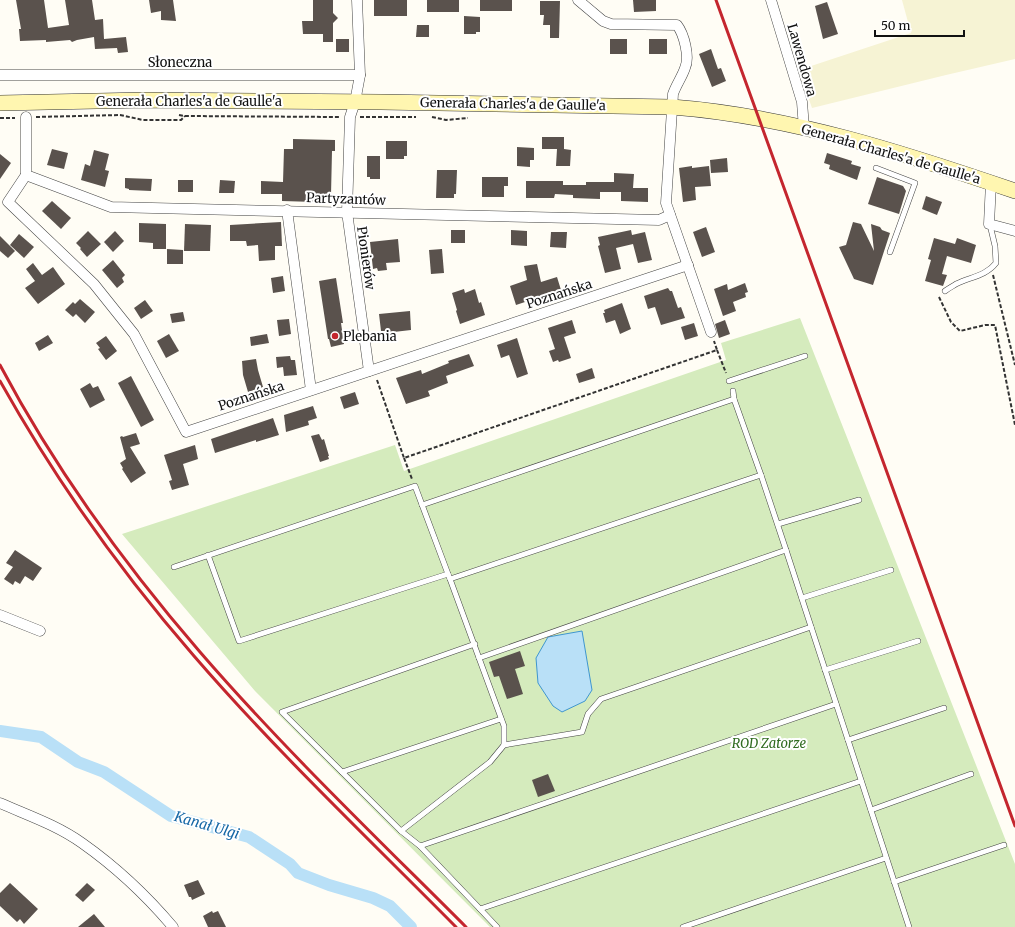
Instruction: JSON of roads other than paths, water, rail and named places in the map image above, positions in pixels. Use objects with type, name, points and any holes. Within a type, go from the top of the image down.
[{"type":"main road","name":"Generała Charles'a de Gaulle'a","points":[[0,103],[145,100],[672,107],[739,114],[840,136],[1015,191]]},
{"type":"street","name":"Pionierów","points":[[357,0],[360,75],[355,102],[350,117],[347,212],[371,370]]},
{"type":"street","points":[[578,0],[603,21],[611,24],[677,26],[684,37],[687,59],[686,67],[675,89],[672,107],[666,203],[711,332]]},
{"type":"street","name":"Lawendowa","points":[[771,0],[802,102],[804,128]]},
{"type":"street","name":"Słoneczna","points":[[0,74],[360,75]]},
{"type":"street","points":[[26,118],[26,175]]},
{"type":"street","name":"Partyzantów","points":[[26,175],[111,207],[659,220],[670,216]]},
{"type":"street","name":"Poznańska","points":[[26,175],[8,202],[94,284],[134,334],[186,432],[688,265]]},
{"type":"street","points":[[991,183],[990,224],[1015,230]]},
{"type":"street","points":[[287,210],[311,390]]},
{"type":"street","points":[[0,614],[40,631]]},
{"type":"street","points":[[0,803],[42,821],[82,842],[123,874],[173,927]]},
{"type":"lane","points":[[876,168],[915,183],[890,252]]},
{"type":"lane","points":[[945,290],[974,278],[992,268],[996,263],[995,246],[990,224]]},
{"type":"lane","points":[[729,381],[805,356]]},
{"type":"lane","points":[[733,391],[734,399],[778,524],[908,927]]},
{"type":"lane","points":[[422,505],[734,399]]},
{"type":"lane","points":[[450,579],[761,475]]},
{"type":"lane","points":[[174,567],[415,486],[475,644],[504,726],[504,745],[490,762],[401,831]]},
{"type":"lane","points":[[778,524],[859,500]]},
{"type":"lane","points":[[480,658],[786,550]]},
{"type":"lane","points":[[208,555],[239,641],[448,574]]},
{"type":"lane","points":[[802,598],[891,570]]},
{"type":"lane","points":[[504,745],[582,732],[588,714],[601,699],[811,627]]},
{"type":"lane","points":[[825,670],[918,641]]},
{"type":"lane","points":[[475,644],[282,712],[401,831],[420,846],[497,927]]},
{"type":"lane","points":[[420,846],[836,704]]},
{"type":"lane","points":[[848,740],[944,708]]},
{"type":"lane","points":[[342,772],[501,719]]},
{"type":"lane","points":[[871,810],[971,774]]},
{"type":"lane","points":[[480,909],[861,781]]},
{"type":"lane","points":[[894,882],[1004,845]]},
{"type":"lane","points":[[683,927],[886,858]]},
{"type":"water","points":[[582,631],[592,690],[585,701],[562,712],[553,706],[538,683],[536,658],[548,637]]},
{"type":"waterway","name":"Kanał Ulgi","points":[[0,731],[41,737],[78,762],[104,772],[171,816],[249,837],[290,864],[298,873],[329,885],[373,898],[390,906],[411,927]]},
{"type":"railway","points":[[716,0],[1015,826]]},
{"type":"railway","points":[[0,365],[43,440],[92,514],[172,619],[264,723],[364,826],[466,927]]},
{"type":"railway","points":[[0,381],[66,489],[140,591],[167,624],[257,726],[456,927]]},
{"type":"place","name":"Plebania","points":[[335,336]]},
{"type":"park label","name":"ROD Zatorze","points":[[769,743]]}]
